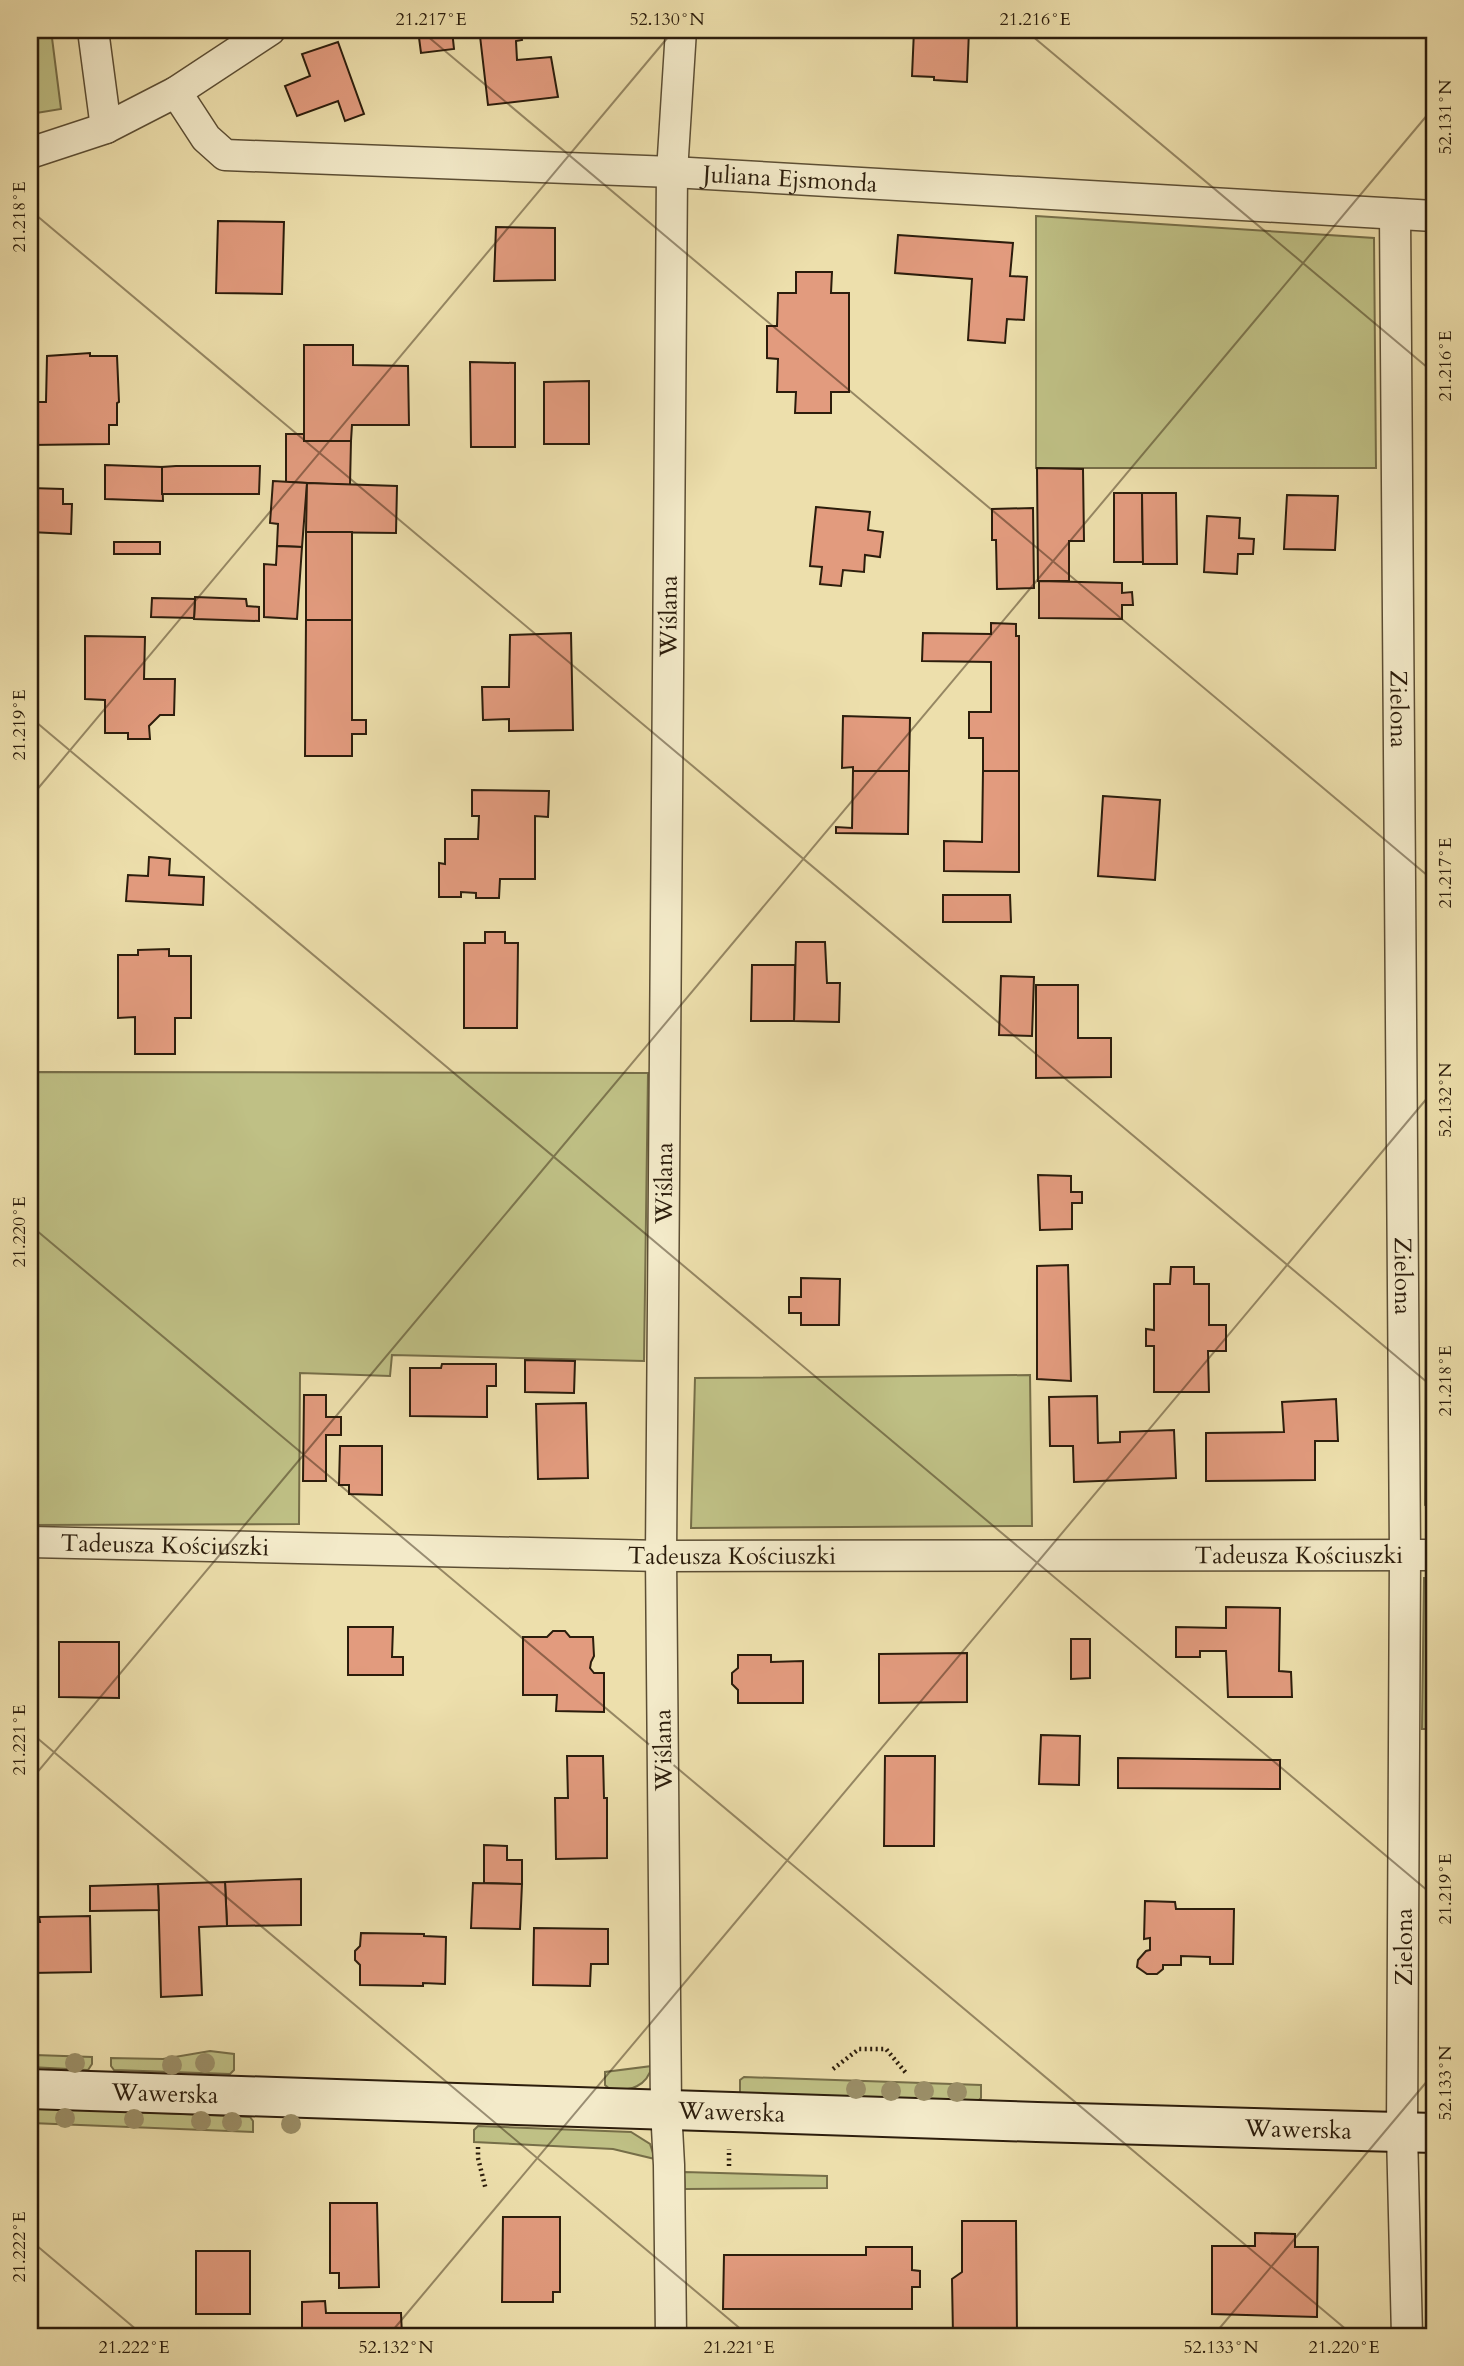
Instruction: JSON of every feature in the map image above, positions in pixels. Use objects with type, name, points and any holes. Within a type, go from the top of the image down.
[{"type":"street","points":[[93,30],[106,128]]},
{"type":"street","points":[[30,153],[106,128],[176,92],[270,30]]},
{"type":"street","name":"Wiślana","points":[[671,2336],[661,1556],[673,173],[681,30]]},
{"type":"street","name":"Juliana Ejsmonda","points":[[176,92],[206,138],[225,155],[673,173],[1434,216]]},
{"type":"street","name":"Zielona","points":[[1395,215],[1420,1555],[1418,2133],[1407,2336]]},
{"type":"street","name":"Tadeusza Kościuszki","points":[[30,1542],[661,1556],[1420,1555]]},
{"type":"street","name":"Wawerska","points":[[30,2089],[1418,2133]]},
{"type":"path","points":[[834,2069],[859,2049],[887,2049],[906,2073]]},
{"type":"path","points":[[478,2147],[486,2190]]},
{"type":"green space","points":[[30,30],[51,30],[61,109],[30,114]]},
{"type":"green space","points":[[1036,216],[1374,238],[1376,468],[1036,468]]},
{"type":"green space","points":[[1429,621],[1434,621],[1434,917],[1428,917]]},
{"type":"green space","points":[[30,1072],[648,1073],[644,1361],[392,1355],[390,1376],[300,1373],[299,1524],[30,1525]]},
{"type":"green space","points":[[1426,1281],[1434,1281],[1434,1512],[1425,1505]]},
{"type":"green space","points":[[1030,1375],[1032,1526],[691,1528],[695,1378]]},
{"type":"green space","points":[[1424,1578],[1434,1578],[1434,1729],[1422,1729]]},
{"type":"green space","points":[[210,2051],[234,2054],[234,2070],[230,2074],[114,2070],[111,2066],[111,2058],[163,2059]]},
{"type":"green space","points":[[31,2056],[92,2057],[92,2064],[88,2070],[30,2067]]},
{"type":"green space","points":[[652,2066],[646,2079],[637,2086],[625,2090],[611,2090],[605,2085],[605,2072]]},
{"type":"green space","points":[[744,2077],[981,2085],[981,2098],[978,2101],[740,2094],[740,2080]]},
{"type":"green space","points":[[30,2107],[250,2117],[253,2121],[253,2132],[31,2123]]},
{"type":"green space","points":[[478,2126],[631,2132],[650,2144],[655,2159],[613,2149],[474,2142],[474,2130]]},
{"type":"green space","points":[[684,2172],[827,2176],[827,2188],[685,2189]]},
{"type":"building","points":[[418,30],[452,30],[454,49],[421,53]]},
{"type":"building","points":[[914,30],[969,30],[967,82],[912,76]]},
{"type":"building","points":[[521,33],[522,40],[516,41],[517,60],[551,57],[558,97],[488,105],[480,36]]},
{"type":"building","points":[[338,42],[364,114],[345,121],[338,101],[297,116],[285,86],[310,76],[302,54]]},
{"type":"building","points":[[218,221],[284,222],[282,294],[216,293]]},
{"type":"building","points":[[496,227],[555,228],[555,280],[494,281]]},
{"type":"building","points":[[898,235],[1013,243],[1010,276],[1027,277],[1024,320],[1007,319],[1005,343],[968,340],[972,279],[895,273]]},
{"type":"building","points":[[796,272],[832,272],[831,293],[849,293],[849,392],[831,392],[831,413],[795,413],[796,392],[777,392],[778,359],[767,358],[767,326],[777,326],[778,293],[796,293]]},
{"type":"building","points":[[304,345],[353,345],[353,365],[408,366],[409,425],[352,425],[351,441],[304,441]]},
{"type":"building","points":[[90,353],[90,356],[117,356],[117,425],[109,425],[109,444],[30,445],[30,402],[46,402],[47,356]]},
{"type":"building","points":[[470,362],[515,363],[515,447],[471,447]]},
{"type":"building","points":[[589,381],[589,444],[544,444],[544,382]]},
{"type":"building","points":[[286,434],[304,434],[304,441],[351,441],[350,485],[286,482]]},
{"type":"building","points":[[105,465],[162,467],[163,501],[105,499]]},
{"type":"building","points":[[260,466],[259,494],[162,494],[162,467]]},
{"type":"building","points":[[1037,468],[1083,469],[1084,541],[1069,541],[1069,581],[1038,581]]},
{"type":"building","points":[[273,481],[307,483],[302,547],[277,546],[278,524],[270,523]]},
{"type":"building","points":[[307,483],[397,486],[396,533],[306,532]]},
{"type":"building","points":[[30,488],[63,489],[63,504],[72,504],[71,534],[30,532]]},
{"type":"building","points":[[1114,493],[1142,493],[1143,562],[1114,562]]},
{"type":"building","points":[[1142,493],[1176,493],[1177,564],[1143,564]]},
{"type":"building","points":[[1287,495],[1338,496],[1335,550],[1284,549]]},
{"type":"building","points":[[816,507],[870,512],[868,530],[883,532],[880,557],[865,555],[864,572],[843,570],[841,586],[820,584],[822,567],[810,566]]},
{"type":"building","points":[[1033,508],[1034,588],[997,589],[992,509]]},
{"type":"building","points":[[1207,516],[1240,518],[1239,538],[1254,539],[1253,554],[1238,554],[1237,574],[1204,572]]},
{"type":"building","points":[[306,532],[352,532],[352,620],[306,620]]},
{"type":"building","points":[[114,542],[160,542],[160,554],[114,554]]},
{"type":"building","points":[[277,546],[302,547],[297,619],[264,617],[264,564],[276,565]]},
{"type":"building","points":[[1039,581],[1122,583],[1122,593],[1132,592],[1133,605],[1122,605],[1122,619],[1039,618]]},
{"type":"building","points":[[195,597],[246,599],[247,606],[259,607],[259,621],[194,619]]},
{"type":"building","points":[[152,598],[195,599],[194,618],[151,617]]},
{"type":"building","points":[[306,620],[352,620],[352,720],[366,720],[366,734],[352,734],[352,756],[305,756]]},
{"type":"building","points":[[991,623],[1016,624],[1016,636],[1019,636],[1019,771],[983,771],[983,738],[969,738],[969,712],[991,712],[991,662],[922,661],[923,633],[991,634]]},
{"type":"building","points":[[571,633],[573,730],[509,731],[509,719],[483,720],[482,687],[509,687],[510,635]]},
{"type":"building","points":[[85,636],[145,637],[144,679],[175,679],[174,715],[160,715],[149,726],[150,739],[128,739],[128,733],[105,733],[105,700],[85,699]]},
{"type":"building","points":[[843,716],[910,718],[909,771],[853,771],[853,767],[842,768]]},
{"type":"building","points":[[853,771],[909,771],[908,834],[836,833],[836,827],[852,828]]},
{"type":"building","points":[[983,771],[1019,771],[1019,872],[944,871],[944,841],[982,842]]},
{"type":"building","points":[[472,790],[549,791],[548,817],[535,816],[535,879],[500,879],[499,898],[476,898],[476,893],[461,892],[461,897],[439,897],[439,863],[445,864],[445,839],[478,839],[479,816],[472,816]]},
{"type":"building","points":[[1103,796],[1160,800],[1155,880],[1098,876]]},
{"type":"building","points":[[149,857],[170,859],[169,875],[204,877],[203,905],[126,901],[128,875],[148,876]]},
{"type":"building","points":[[943,895],[1010,895],[1011,922],[943,922]]},
{"type":"building","points":[[485,932],[505,932],[505,943],[518,943],[517,1028],[464,1028],[464,943],[485,943]]},
{"type":"building","points":[[796,942],[825,942],[827,983],[840,983],[839,1022],[794,1021]]},
{"type":"building","points":[[169,949],[169,956],[191,956],[191,1018],[175,1018],[175,1054],[135,1054],[135,1017],[118,1018],[118,955],[138,955],[138,950]]},
{"type":"building","points":[[752,965],[795,965],[794,1021],[751,1021]]},
{"type":"building","points":[[1001,976],[1034,977],[1032,1036],[999,1035]]},
{"type":"building","points":[[1036,985],[1078,985],[1078,1038],[1111,1038],[1111,1077],[1036,1078]]},
{"type":"building","points":[[1038,1175],[1071,1176],[1071,1192],[1082,1192],[1082,1203],[1072,1203],[1072,1229],[1040,1230]]},
{"type":"building","points":[[1068,1265],[1071,1381],[1037,1379],[1037,1266]]},
{"type":"building","points":[[1171,1267],[1194,1267],[1194,1284],[1209,1284],[1209,1325],[1226,1325],[1226,1351],[1208,1351],[1209,1392],[1154,1392],[1154,1346],[1146,1346],[1146,1329],[1154,1330],[1154,1284],[1170,1284]]},
{"type":"building","points":[[801,1278],[840,1279],[839,1325],[801,1325],[801,1313],[789,1313],[789,1297],[801,1297]]},
{"type":"building","points":[[525,1360],[575,1361],[574,1393],[525,1392]]},
{"type":"building","points":[[442,1364],[496,1364],[496,1386],[487,1386],[487,1417],[410,1416],[410,1368],[441,1368]]},
{"type":"building","points":[[304,1395],[326,1395],[326,1417],[341,1417],[341,1435],[326,1435],[326,1481],[303,1481]]},
{"type":"building","points":[[1097,1396],[1098,1443],[1120,1442],[1120,1432],[1174,1430],[1176,1478],[1074,1482],[1073,1446],[1050,1446],[1049,1397]]},
{"type":"building","points":[[1336,1399],[1338,1441],[1315,1441],[1315,1480],[1206,1481],[1206,1433],[1284,1432],[1282,1402]]},
{"type":"building","points":[[586,1403],[588,1478],[538,1479],[536,1404]]},
{"type":"building","points":[[340,1446],[382,1446],[382,1495],[349,1494],[349,1485],[339,1485]]},
{"type":"building","points":[[1226,1607],[1280,1608],[1279,1671],[1291,1672],[1292,1697],[1228,1697],[1226,1651],[1200,1651],[1200,1657],[1176,1657],[1176,1627],[1226,1628]]},
{"type":"building","points":[[348,1627],[393,1627],[392,1657],[403,1657],[403,1675],[348,1675]]},
{"type":"building","points":[[553,1631],[565,1631],[570,1637],[593,1637],[594,1656],[590,1668],[594,1673],[604,1673],[604,1712],[556,1711],[557,1695],[523,1695],[523,1637],[547,1637]]},
{"type":"building","points":[[1071,1639],[1090,1639],[1090,1678],[1071,1679]]},
{"type":"building","points":[[59,1642],[119,1642],[119,1698],[59,1697]]},
{"type":"building","points":[[967,1653],[967,1702],[879,1703],[879,1654]]},
{"type":"building","points":[[738,1655],[771,1655],[771,1662],[803,1661],[803,1703],[738,1703],[738,1690],[732,1684],[732,1673],[738,1668]]},
{"type":"building","points":[[1041,1735],[1080,1736],[1079,1785],[1039,1784]]},
{"type":"building","points":[[567,1756],[603,1756],[604,1798],[607,1798],[607,1858],[556,1859],[555,1798],[568,1798]]},
{"type":"building","points":[[885,1756],[935,1756],[934,1846],[884,1846]]},
{"type":"building","points":[[1118,1758],[1280,1760],[1280,1789],[1118,1788]]},
{"type":"building","points":[[484,1845],[507,1846],[507,1860],[522,1860],[522,1884],[484,1883]]},
{"type":"building","points":[[301,1879],[301,1925],[227,1926],[225,1882]]},
{"type":"building","points":[[225,1882],[227,1926],[199,1927],[202,1995],[161,1997],[158,1884]]},
{"type":"building","points":[[473,1883],[522,1884],[520,1929],[471,1928]]},
{"type":"building","points":[[158,1884],[159,1910],[90,1911],[90,1886]]},
{"type":"building","points":[[1145,1901],[1175,1902],[1176,1909],[1234,1909],[1233,1964],[1210,1964],[1210,1957],[1181,1956],[1181,1965],[1163,1965],[1163,1969],[1157,1974],[1147,1974],[1137,1967],[1138,1960],[1150,1950],[1150,1938],[1144,1939]]},
{"type":"building","points":[[90,1916],[91,1972],[30,1973],[30,1922],[40,1922],[39,1917]]},
{"type":"building","points":[[534,1928],[608,1929],[608,1964],[591,1964],[590,1986],[533,1985]]},
{"type":"building","points":[[361,1933],[446,1937],[445,1984],[360,1985],[360,1965],[355,1960],[355,1951],[360,1946]]},
{"type":"building","points":[[330,2203],[377,2203],[379,2287],[339,2288],[339,2273],[330,2273]]},
{"type":"building","points":[[503,2217],[560,2217],[560,2292],[553,2292],[553,2302],[502,2302]]},
{"type":"building","points":[[962,2221],[1016,2221],[1017,2336],[953,2336],[952,2279],[962,2272]]},
{"type":"building","points":[[1255,2233],[1295,2234],[1295,2247],[1318,2247],[1317,2317],[1212,2314],[1212,2246],[1255,2246]]},
{"type":"building","points":[[866,2247],[912,2247],[912,2270],[920,2271],[920,2287],[912,2287],[912,2309],[723,2309],[724,2255],[866,2255]]},
{"type":"building","points":[[196,2251],[250,2251],[250,2314],[196,2314]]},
{"type":"building","points":[[325,2301],[326,2313],[401,2313],[402,2336],[302,2336],[302,2302]]}]
